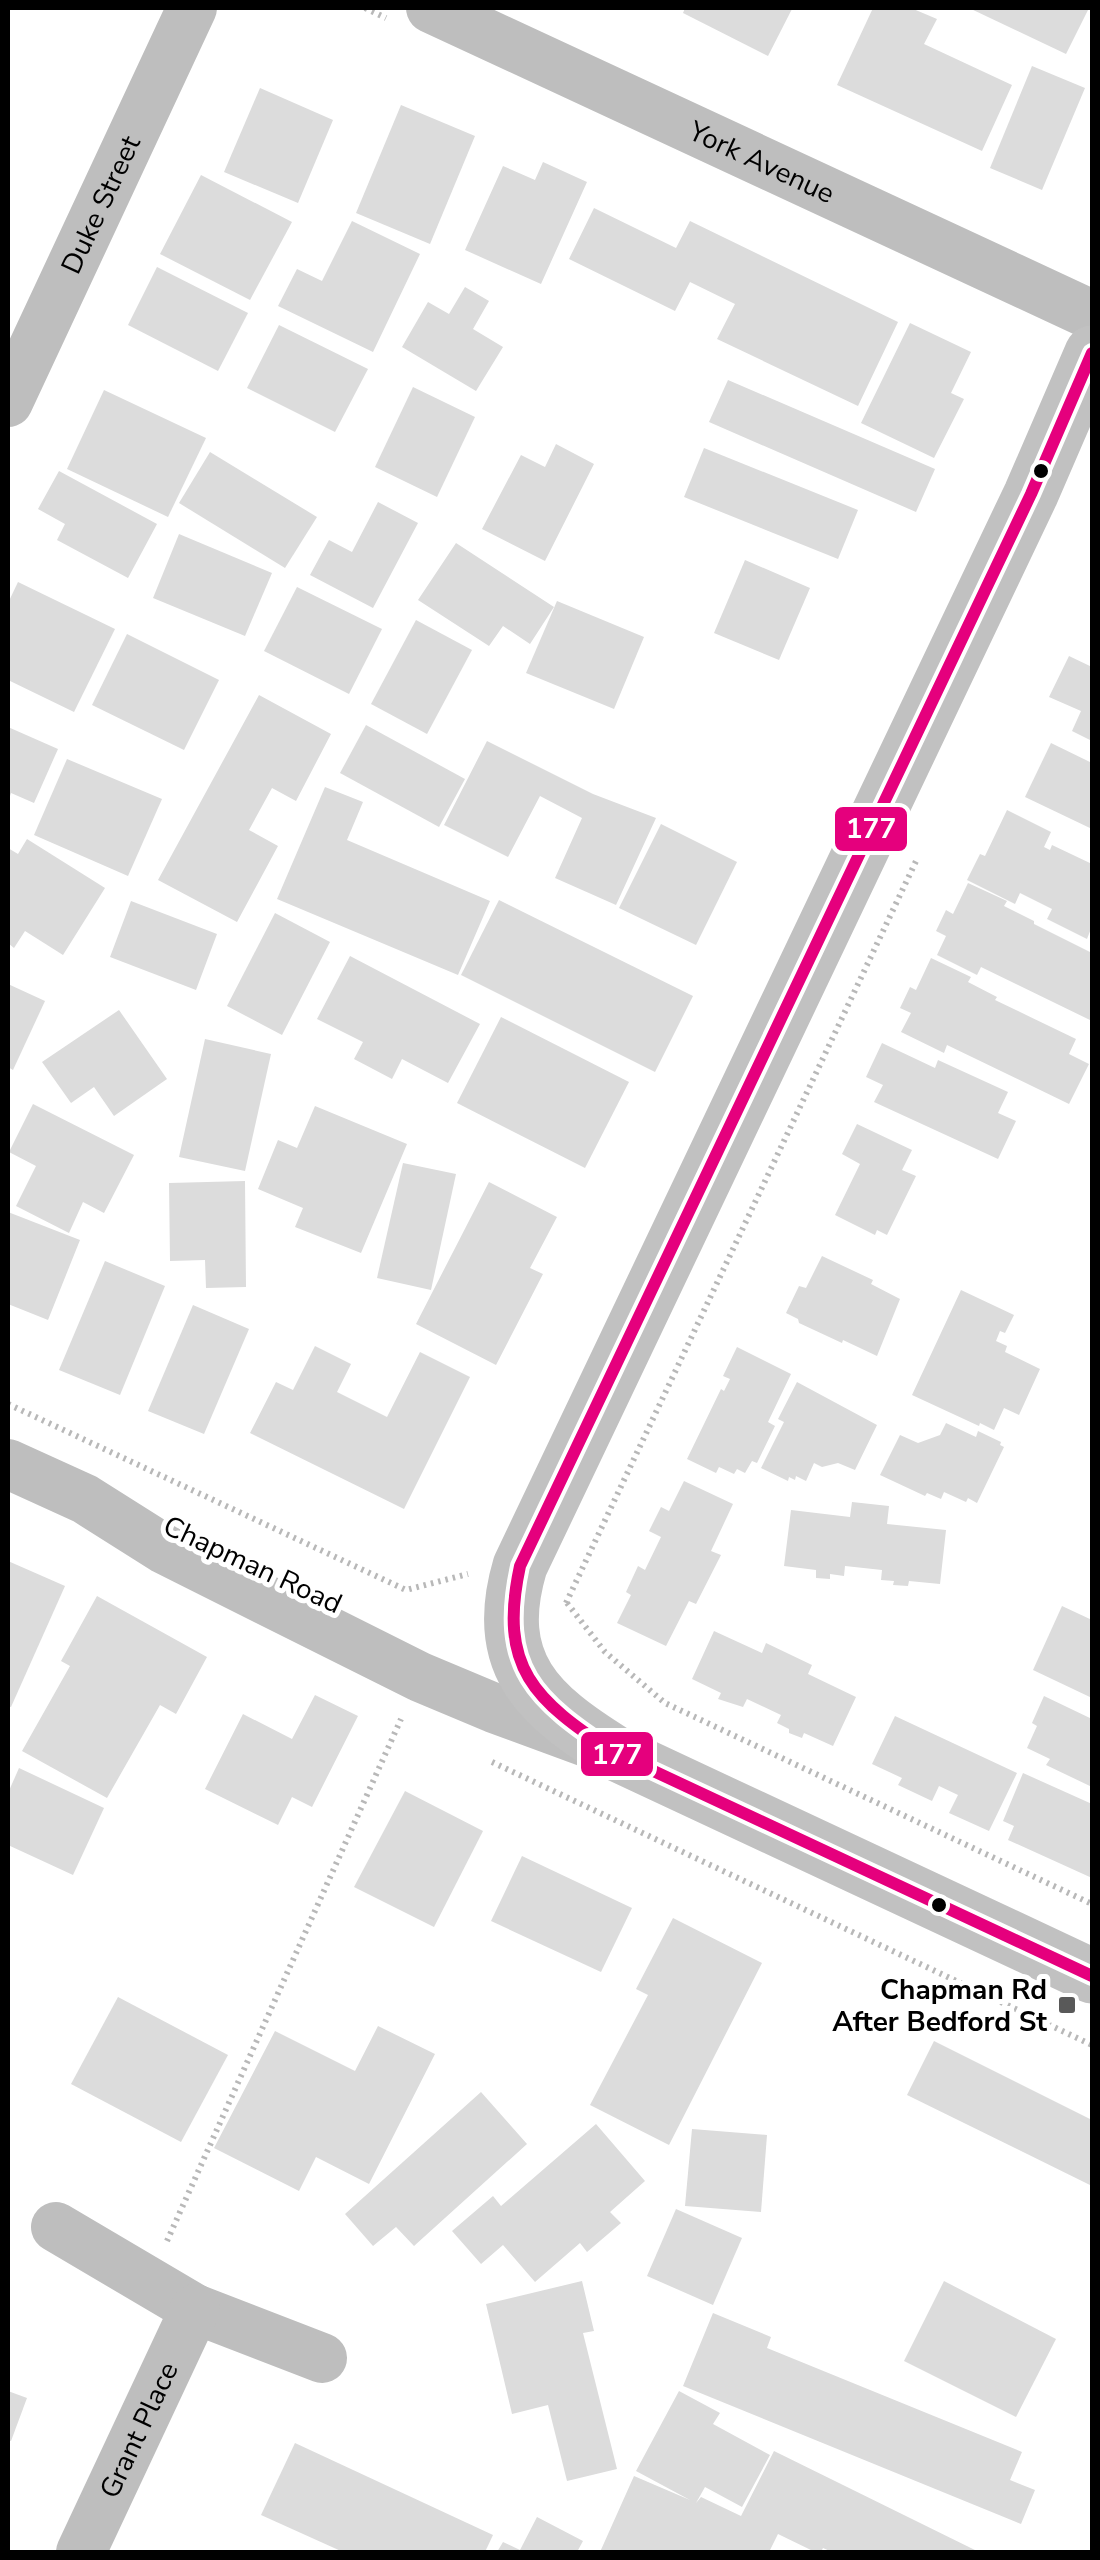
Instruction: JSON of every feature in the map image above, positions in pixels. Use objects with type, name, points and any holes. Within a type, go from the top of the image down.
[{"type":"street","name":"Duke Street","points":[[8,402],[192,8]]},
{"type":"street","name":"York Avenue","points":[[430,8],[1092,315]]},
{"type":"street","name":"Chapman Road","points":[[615,1753],[567,1723],[534,1691],[516,1654],[511,1627],[520,1566],[1031,494],[1092,353]]},
{"type":"street","name":"Chapman Road","points":[[8,1464],[85,1499],[164,1549],[357,1645],[410,1698],[494,1708],[615,1753],[1092,1976]]},
{"type":"street","points":[[56,2228],[195,2309],[322,2358]]},
{"type":"street","name":"Grant Place","points":[[81,2552],[195,2309]]},
{"type":"path","points":[[567,1603],[605,1652],[665,1703],[1092,1904]]},
{"type":"path","points":[[410,1698],[418,1728]]},
{"type":"path","points":[[144,2280],[162,2252],[410,1698]]},
{"type":"path","points":[[489,1761],[1092,2045]]},
{"type":"building","points":[[685,8],[792,9],[768,56],[683,13]]},
{"type":"building","points":[[873,8],[911,8],[937,19],[924,44],[1012,85],[982,151],[837,85]]},
{"type":"building","points":[[969,8],[1089,8],[1066,54]]},
{"type":"building","points":[[1032,66],[1085,88],[1042,190],[990,168]]},
{"type":"building","points":[[260,88],[333,120],[298,203],[224,172]]},
{"type":"building","points":[[401,105],[475,136],[430,244],[356,213]]},
{"type":"building","points":[[543,162],[587,182],[541,284],[465,250],[503,166],[535,180]]},
{"type":"building","points":[[201,175],[292,222],[250,300],[160,254]]},
{"type":"building","points":[[594,208],[676,248],[690,221],[898,322],[858,406],[717,339],[735,304],[690,282],[675,311],[569,259]]},
{"type":"building","points":[[352,221],[420,254],[373,352],[278,306],[297,269],[322,281]]},
{"type":"building","points":[[157,267],[248,313],[218,371],[128,325]]},
{"type":"building","points":[[465,287],[489,301],[473,329],[503,347],[476,391],[402,347],[428,302],[449,314]]},
{"type":"building","points":[[910,323],[971,352],[951,393],[964,399],[934,458],[861,423]]},
{"type":"building","points":[[279,325],[368,369],[335,432],[247,388]]},
{"type":"building","points":[[728,380],[935,469],[916,512],[709,422]]},
{"type":"building","points":[[413,387],[475,417],[437,497],[375,467]]},
{"type":"building","points":[[104,390],[206,438],[168,517],[67,469]]},
{"type":"building","points":[[556,444],[594,464],[545,561],[482,529],[521,455],[545,467]]},
{"type":"building","points":[[704,448],[858,510],[838,559],[684,497]]},
{"type":"building","points":[[210,452],[317,517],[285,568],[179,503]]},
{"type":"building","points":[[59,471],[157,524],[128,578],[57,540],[65,524],[38,509]]},
{"type":"building","points":[[378,502],[418,523],[373,608],[310,575],[329,540],[352,552]]},
{"type":"building","points":[[179,534],[272,573],[245,636],[153,598]]},
{"type":"building","points":[[456,543],[554,607],[530,644],[503,626],[489,646],[418,600]]},
{"type":"building","points":[[745,560],[810,588],[779,660],[714,633]]},
{"type":"building","points":[[18,582],[115,629],[74,712],[8,680],[8,603]]},
{"type":"building","points":[[297,587],[382,629],[349,694],[264,651]]},
{"type":"building","points":[[557,601],[644,637],[614,709],[526,673]]},
{"type":"building","points":[[416,620],[472,650],[427,734],[371,704]]},
{"type":"building","points":[[127,634],[219,680],[184,750],[92,705]]},
{"type":"building","points":[[1069,656],[1092,667],[1092,741],[1072,731],[1081,711],[1049,697]]},
{"type":"building","points":[[259,695],[331,734],[296,801],[272,788],[249,830],[278,846],[237,922],[158,880]]},
{"type":"building","points":[[366,725],[465,779],[439,827],[340,773]]},
{"type":"building","points":[[8,727],[58,749],[34,803],[11,793],[8,802]]},
{"type":"building","points":[[487,741],[593,794],[656,818],[616,905],[555,878],[582,818],[540,796],[508,857],[444,825]]},
{"type":"building","points":[[1051,743],[1092,763],[1092,829],[1025,797]]},
{"type":"building","points":[[67,759],[162,799],[128,876],[34,835]]},
{"type":"building","points":[[325,787],[363,802],[347,840],[490,901],[458,975],[277,899]]},
{"type":"building","points":[[1007,810],[1051,832],[1044,847],[1050,850],[1052,845],[1092,864],[1092,926],[1087,939],[1047,919],[1052,909],[1020,893],[1015,904],[967,880],[980,854],[985,856]]},
{"type":"building","points":[[661,824],[737,862],[696,945],[619,908]]},
{"type":"building","points":[[27,839],[105,888],[63,955],[25,931],[14,948],[8,943],[8,848],[18,854]]},
{"type":"building","points":[[968,883],[1007,901],[1004,906],[1092,953],[1092,1021],[981,967],[977,975],[937,955],[946,936],[936,931],[946,910],[953,914]]},
{"type":"building","points":[[499,900],[693,996],[655,1072],[461,975]]},
{"type":"building","points":[[131,901],[217,934],[196,990],[110,957]]},
{"type":"building","points":[[275,913],[330,942],[282,1035],[227,1006]]},
{"type":"building","points":[[350,956],[480,1024],[448,1083],[402,1059],[392,1079],[354,1059],[363,1042],[317,1019]]},
{"type":"building","points":[[931,958],[971,977],[968,982],[997,997],[995,1000],[1076,1039],[1069,1054],[1089,1064],[1069,1104],[947,1045],[944,1053],[901,1032],[911,1013],[900,1008],[910,987],[916,990]]},
{"type":"building","points":[[8,984],[45,1001],[13,1070],[8,1067]]},
{"type":"building","points":[[119,1010],[167,1079],[114,1116],[94,1087],[71,1103],[42,1062]]},
{"type":"building","points":[[501,1017],[629,1082],[585,1168],[457,1103]]},
{"type":"building","points":[[205,1039],[271,1054],[245,1171],[179,1157]]},
{"type":"building","points":[[882,1043],[935,1068],[938,1060],[1008,1092],[998,1113],[1016,1121],[998,1159],[874,1102],[883,1085],[866,1077]]},
{"type":"building","points":[[33,1104],[134,1155],[104,1213],[83,1202],[69,1233],[16,1206],[36,1166],[9,1152]]},
{"type":"building","points":[[315,1106],[407,1144],[361,1253],[295,1227],[303,1208],[258,1189],[278,1140],[297,1148]]},
{"type":"building","points":[[857,1124],[912,1150],[902,1170],[916,1176],[887,1235],[877,1230],[875,1235],[835,1215],[860,1164],[842,1154]]},
{"type":"building","points":[[403,1163],[456,1174],[431,1290],[377,1278]]},
{"type":"building","points":[[245,1181],[246,1287],[206,1288],[205,1260],[170,1261],[169,1183]]},
{"type":"building","points":[[489,1182],[557,1217],[530,1268],[543,1274],[496,1365],[416,1324]]},
{"type":"building","points":[[8,1212],[80,1240],[48,1320],[8,1304]]},
{"type":"building","points":[[822,1256],[873,1280],[871,1284],[900,1299],[877,1356],[799,1323],[786,1313],[799,1286],[806,1288]]},
{"type":"building","points":[[105,1261],[165,1286],[120,1395],[59,1370]]},
{"type":"building","points":[[961,1290],[1014,1315],[996,1341],[1007,1346],[1005,1352],[1040,1369],[1019,1415],[1004,1408],[994,1430],[912,1395]]},
{"type":"building","points":[[193,1305],[249,1329],[204,1434],[148,1411]]},
{"type":"building","points":[[315,1346],[351,1364],[337,1392],[387,1417],[420,1352],[470,1377],[404,1509],[250,1433],[276,1382],[293,1390]]},
{"type":"building","points":[[737,1347],[791,1374],[768,1422],[775,1426],[757,1463],[752,1461],[745,1473],[737,1469],[734,1474],[719,1467],[716,1473],[687,1459],[721,1389],[724,1391],[730,1379],[723,1376]]},
{"type":"building","points":[[797,1382],[877,1425],[855,1470],[838,1463],[822,1467],[814,1463],[806,1481],[796,1476],[788,1481],[761,1468],[784,1422],[778,1419]]},
{"type":"building","points":[[946,1423],[976,1437],[978,1431],[1004,1447],[977,1503],[944,1492],[941,1499],[927,1493],[925,1496],[880,1475],[900,1435],[918,1443],[940,1435]]},
{"type":"building","points":[[684,1481],[733,1504],[711,1551],[721,1555],[696,1604],[689,1601],[666,1646],[617,1623],[631,1595],[626,1592],[638,1566],[645,1570],[661,1537],[649,1531],[661,1507],[669,1511]]},
{"type":"building","points":[[852,1502],[889,1506],[887,1524],[946,1530],[940,1584],[909,1581],[908,1586],[893,1585],[894,1581],[881,1580],[882,1570],[845,1566],[844,1576],[816,1578],[816,1570],[784,1566],[791,1510],[850,1517]]},
{"type":"building","points":[[8,1561],[65,1586],[11,1707],[8,1706]]},
{"type":"building","points":[[97,1596],[207,1657],[176,1714],[160,1705],[107,1798],[22,1751],[70,1666],[61,1661]]},
{"type":"building","points":[[1062,1606],[1092,1620],[1092,1698],[1033,1670]]},
{"type":"building","points":[[714,1631],[762,1653],[766,1643],[812,1665],[808,1674],[856,1697],[833,1746],[804,1733],[802,1738],[789,1733],[789,1729],[777,1723],[781,1715],[747,1699],[743,1707],[718,1699],[721,1693],[692,1679]]},
{"type":"building","points":[[315,1695],[358,1716],[312,1807],[292,1797],[278,1825],[205,1789],[243,1714],[292,1739]]},
{"type":"building","points":[[1044,1696],[1092,1719],[1092,1787],[1046,1765],[1050,1759],[1027,1748],[1037,1726],[1032,1723]]},
{"type":"building","points":[[895,1716],[1017,1773],[989,1831],[949,1813],[958,1795],[939,1786],[932,1801],[898,1785],[902,1778],[872,1764]]},
{"type":"building","points":[[19,1768],[104,1808],[73,1875],[8,1845],[8,1793]]},
{"type":"building","points":[[1023,1773],[1092,1804],[1092,1878],[1008,1840],[1014,1826],[1003,1821]]},
{"type":"building","points":[[405,1791],[483,1831],[434,1927],[354,1887]]},
{"type":"building","points":[[522,1856],[632,1908],[601,1972],[491,1921]]},
{"type":"building","points":[[673,1918],[762,1963],[669,2145],[590,2105],[648,1995],[636,1989]]},
{"type":"building","points":[[118,1997],[228,2055],[181,2142],[71,2084]]},
{"type":"building","points":[[378,2026],[435,2054],[369,2184],[316,2157],[299,2191],[214,2148],[275,2031],[355,2071]]},
{"type":"building","points":[[934,2041],[1092,2120],[1092,2186],[907,2095]]},
{"type":"building","points":[[481,2092],[527,2144],[414,2246],[396,2227],[373,2246],[345,2214]]},
{"type":"building","points":[[596,2124],[645,2181],[610,2212],[621,2223],[587,2252],[580,2243],[535,2282],[503,2245],[481,2264],[452,2231],[493,2196],[501,2206]]},
{"type":"building","points":[[692,2129],[767,2135],[761,2212],[685,2206]]},
{"type":"building","points":[[676,2209],[742,2238],[713,2305],[647,2276]]},
{"type":"building","points":[[582,2281],[594,2331],[583,2333],[617,2469],[567,2481],[548,2405],[512,2414],[486,2304]]},
{"type":"building","points":[[944,2281],[1056,2339],[1016,2417],[904,2361]]},
{"type":"building","points":[[713,2313],[771,2337],[767,2348],[1022,2452],[1010,2480],[1035,2490],[1021,2524],[683,2386]]},
{"type":"building","points":[[8,2391],[27,2398],[11,2441],[8,2440]]},
{"type":"building","points":[[679,2391],[720,2413],[713,2424],[770,2455],[742,2507],[705,2487],[696,2503],[701,2497],[741,2516],[774,2451],[979,2552],[832,2552],[823,2548],[815,2552],[778,2534],[769,2552],[600,2552],[634,2476],[690,2500],[636,2471]]},
{"type":"building","points":[[295,2443],[493,2535],[485,2552],[343,2552],[261,2515]]},
{"type":"building","points":[[537,2517],[583,2541],[577,2552],[497,2552],[503,2542],[520,2550]]},
{"type":"transit line","name":"177","points":[[1092,353],[1031,494],[520,1566],[514,1601],[514,1631],[529,1678],[563,1716],[615,1753],[1092,1976]]},
{"type":"place","name":"Chapman Rd After Bedford St","points":[[1067,2005]]}]
